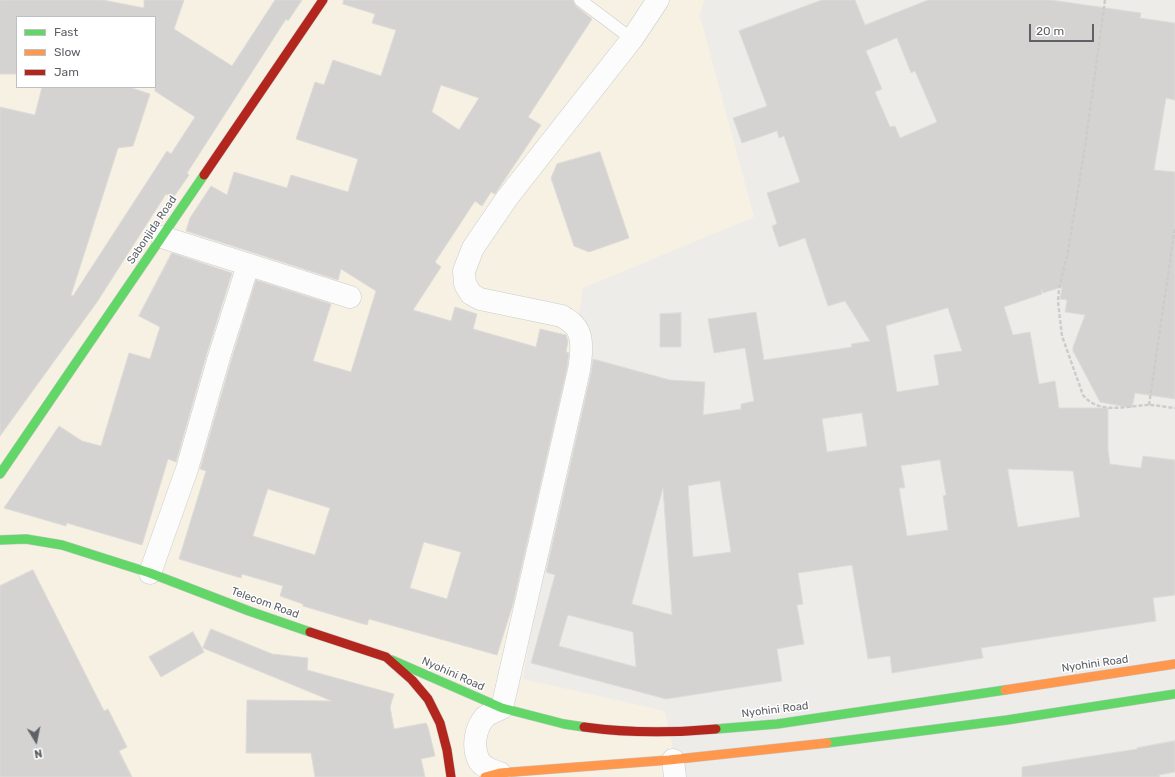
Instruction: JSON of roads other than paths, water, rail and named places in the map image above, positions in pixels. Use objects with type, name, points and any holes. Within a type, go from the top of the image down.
[{"type":"main road","name":"Sabonjida Road","points":[[0,474],[323,0]]},
{"type":"main road","name":"Telecom Road","points":[[0,540],[26,539],[62,545],[150,573],[249,610],[386,658],[412,680],[428,699],[440,723],[447,750],[451,777]]},
{"type":"main road","name":"Nyohini Road","points":[[386,658],[502,708],[564,724],[600,729],[684,732],[777,724],[1175,664]]},
{"type":"main road","points":[[493,775],[674,769],[1033,717],[1175,694]]},
{"type":"street","points":[[493,775],[480,761],[476,743],[476,731],[487,716],[502,708],[582,352],[580,337],[574,324],[562,316],[480,299],[471,294],[465,284],[464,271],[473,248],[507,198],[632,39],[658,0]]},
{"type":"street","points":[[162,237],[350,297]]},
{"type":"street","points":[[150,573],[187,469],[219,357],[248,265]]},
{"type":"lane","points":[[580,0],[632,39]]}]
